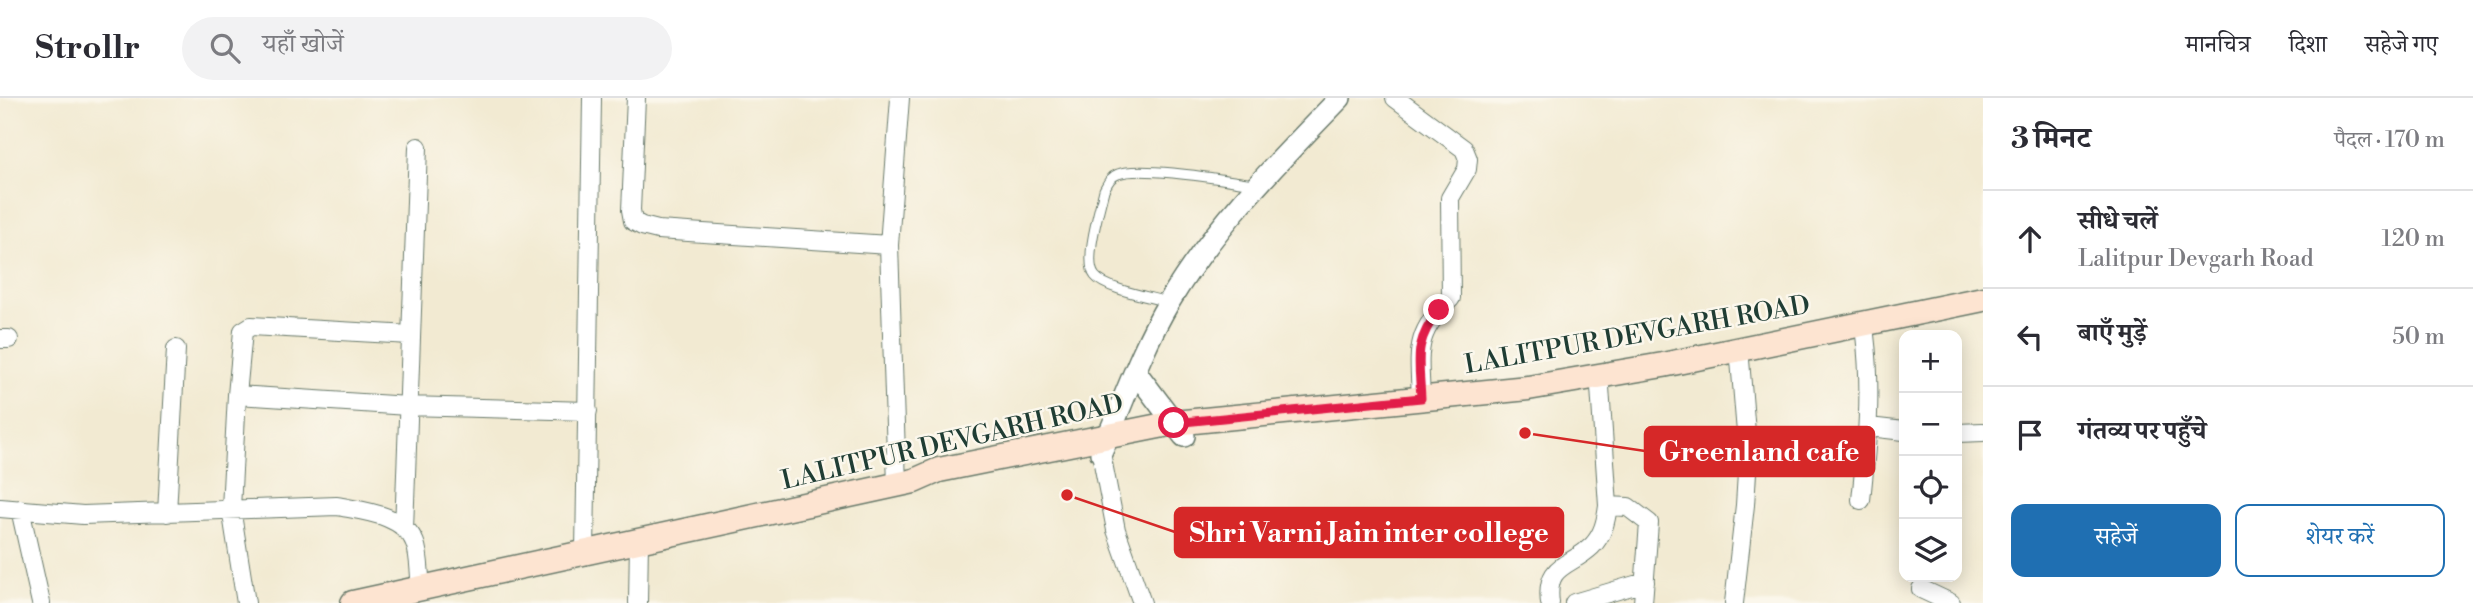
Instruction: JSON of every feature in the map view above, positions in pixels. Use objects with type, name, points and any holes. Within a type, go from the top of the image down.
[{"type":"main road","name":"LALITPUR DEVGARH ROAD","points":[[353,603],[906,483],[939,470],[1104,444],[1179,429],[1421,398],[1528,388],[1663,365],[1983,299]]},
{"type":"main road","points":[[1179,429],[1487,404],[1600,387],[1983,311]]},
{"type":"street","points":[[585,552],[592,98]]},
{"type":"street","points":[[636,98],[631,210],[634,221],[642,226],[658,230],[889,245]]},
{"type":"street","points":[[900,98],[889,245],[906,483]]},
{"type":"street","points":[[1142,603],[1115,530],[1104,444],[1168,302],[1256,184],[1340,98]]},
{"type":"street","points":[[1395,98],[1464,149],[1468,159],[1466,169],[1450,198],[1451,298],[1429,324],[1419,346],[1421,398]]},
{"type":"street","points":[[404,529],[418,147]]},
{"type":"street","points":[[246,603],[231,508],[243,331],[251,326],[411,335]]},
{"type":"street","points":[[1861,500],[1869,427],[1870,373],[1865,335]]},
{"type":"street","points":[[167,513],[176,349]]},
{"type":"street","points":[[1734,603],[1748,457],[1740,360]]},
{"type":"street","points":[[1135,371],[1179,429]]},
{"type":"street","points":[[1550,603],[1550,581],[1556,571],[1591,547],[1606,521],[1608,506],[1600,387]]},
{"type":"street","points":[[237,395],[408,406],[588,411]]},
{"type":"street","points":[[1869,427],[1899,430]]},
{"type":"street","points":[[1962,433],[1983,432]]},
{"type":"street","points":[[0,508],[83,515],[337,506],[372,512],[404,529],[415,542],[421,587]]},
{"type":"street","points":[[1608,506],[1628,507],[1649,523],[1643,603]]},
{"type":"street","points":[[20,509],[41,603]]},
{"type":"street","points":[[638,603],[639,540]]},
{"type":"street","points":[[1574,603],[1645,582]]},
{"type":"street","points":[[1921,589],[1951,603]]},
{"type":"lane","points":[[1168,302],[1109,285],[1096,278],[1090,268],[1101,203],[1109,180],[1128,171],[1151,171],[1256,184]]},
{"type":"place","name":"Greenland cafe","points":[[1525,433]]},
{"type":"place","name":"Shri Varni Jain inter college","points":[[1067,495]]},
{"type":"route","points":[[1174,423],[1421,398],[1419,346],[1439,310]]}]
